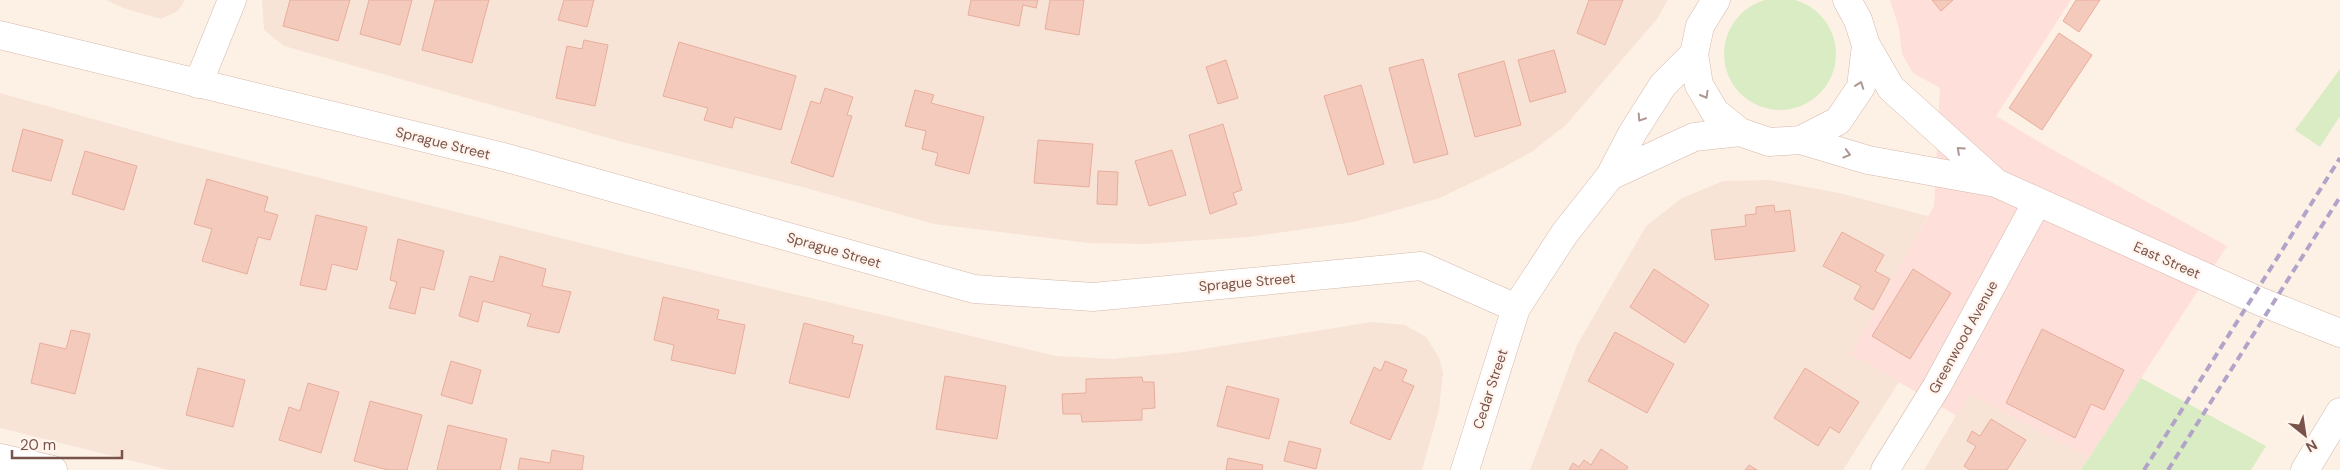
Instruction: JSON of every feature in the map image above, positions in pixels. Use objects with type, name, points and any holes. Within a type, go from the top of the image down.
[{"type":"main road","points":[[198,84],[232,0]]},
{"type":"main road","points":[[1715,0],[1700,26],[1694,54],[1699,85],[1715,112],[1740,132],[1770,142],[1801,140],[1838,121],[1861,87],[1866,45],[1858,20],[1847,0]]},
{"type":"main road","name":"Sprague Street","points":[[0,35],[507,158],[974,289],[1093,297],[1421,266],[1516,308]]},
{"type":"main road","name":"East Street","points":[[1866,45],[1891,88],[1996,183]]},
{"type":"main road","points":[[1516,308],[1565,233],[1610,176],[1633,132],[1663,85],[1694,54]]},
{"type":"main road","points":[[1610,176],[1694,137],[1740,132]]},
{"type":"main road","name":"East Street","points":[[1801,140],[1868,160],[1996,183],[2259,301],[2340,333]]},
{"type":"main road","name":"Greenwood Avenue","points":[[1885,470],[1937,386],[2037,202]]},
{"type":"main road","name":"Cedar Street","points":[[1465,470],[1516,308]]},
{"type":"main road","points":[[2305,470],[2340,412]]},
{"type":"main road","points":[[0,458],[53,470]]},
{"type":"shaded area","points":[[106,0],[185,0],[178,11],[161,19],[123,8]]},
{"type":"shaded area","points":[[262,0],[1668,0],[1657,19],[1566,125],[1533,151],[1440,198],[1354,222],[1249,237],[1145,244],[1088,243],[934,224],[806,188],[622,142],[284,46],[264,30]]},
{"type":"shaded area","points":[[1890,0],[2071,0],[1996,116],[2046,146],[2227,246],[2089,458],[1970,394],[1957,416],[1851,354],[1934,206],[1940,88],[1913,73],[1902,54],[1899,28]]},
{"type":"shaded area","points":[[0,93],[172,141],[633,256],[1056,356],[1113,359],[1184,352],[1372,322],[1405,325],[1426,337],[1439,357],[1443,373],[1439,410],[1422,470],[169,470],[0,428]]},
{"type":"shaded area","points":[[1770,180],[1839,193],[1928,216],[1852,354],[1899,382],[1843,470],[1530,470],[1577,345],[1646,226],[1682,198],[1723,181]]},
{"type":"shaded area","points":[[1969,393],[2089,458],[2081,470],[1924,470]]},
{"type":"green space","points":[[1780,-2],[1801,2],[1820,14],[1832,33],[1836,54],[1832,75],[1820,94],[1801,106],[1780,110],[1759,106],[1740,94],[1728,75],[1724,54],[1728,33],[1740,14],[1759,2]]},
{"type":"green space","points":[[2340,69],[2340,116],[2320,147],[2295,130]]},
{"type":"green space","points":[[2141,378],[2266,446],[2251,470],[2081,470]]},
{"type":"building","points":[[290,0],[350,0],[338,41],[283,26]]},
{"type":"building","points":[[369,0],[412,0],[400,45],[360,34]]},
{"type":"building","points":[[435,0],[489,0],[472,63],[422,50]]},
{"type":"building","points":[[564,0],[594,0],[587,27],[558,20]]},
{"type":"building","points":[[971,0],[1038,0],[1036,8],[1023,5],[1019,26],[968,15]]},
{"type":"building","points":[[1050,0],[1084,0],[1079,35],[1045,29]]},
{"type":"building","points":[[1589,0],[1623,0],[1605,45],[1577,33]]},
{"type":"building","points":[[1932,0],[1953,0],[1941,11]]},
{"type":"building","points":[[2076,0],[2100,0],[2079,32],[2063,21]]},
{"type":"building","points":[[2059,33],[2092,55],[2042,130],[2009,108]]},
{"type":"building","points":[[584,40],[608,45],[595,106],[556,98],[567,46],[582,49]]},
{"type":"building","points":[[679,42],[796,76],[781,130],[735,117],[732,128],[704,120],[708,108],[663,96]]},
{"type":"building","points":[[1554,50],[1566,92],[1530,102],[1518,60]]},
{"type":"building","points":[[1423,59],[1448,154],[1414,163],[1389,68]]},
{"type":"building","points":[[1226,60],[1238,98],[1218,104],[1206,67]]},
{"type":"building","points":[[1504,61],[1521,125],[1475,137],[1458,74]]},
{"type":"building","points":[[1361,85],[1384,164],[1348,175],[1324,96]]},
{"type":"building","points":[[825,88],[853,97],[847,115],[852,116],[833,177],[791,163],[811,101],[820,104]]},
{"type":"building","points":[[915,90],[934,95],[931,103],[984,117],[969,174],[935,165],[938,153],[922,149],[926,131],[905,126]]},
{"type":"building","points":[[1223,124],[1242,190],[1233,193],[1237,204],[1210,214],[1189,135]]},
{"type":"building","points":[[23,129],[63,140],[51,181],[12,171]]},
{"type":"building","points":[[1038,140],[1093,144],[1089,187],[1034,183]]},
{"type":"building","points":[[1172,150],[1186,195],[1149,206],[1135,161]]},
{"type":"building","points":[[85,151],[137,166],[124,210],[72,194]]},
{"type":"building","points":[[1098,171],[1118,172],[1117,205],[1097,204]]},
{"type":"building","points":[[207,179],[268,197],[264,211],[278,215],[270,240],[258,237],[247,274],[202,261],[212,229],[194,224]]},
{"type":"building","points":[[1774,205],[1775,212],[1790,210],[1795,251],[1715,260],[1711,230],[1746,226],[1745,215],[1756,214],[1756,207]]},
{"type":"building","points":[[316,215],[367,227],[357,270],[332,264],[326,290],[300,285]]},
{"type":"building","points":[[1842,232],[1884,255],[1875,271],[1890,279],[1873,310],[1854,299],[1861,286],[1823,266]]},
{"type":"building","points":[[398,239],[444,251],[434,290],[421,287],[415,314],[389,308],[397,282],[390,280]]},
{"type":"building","points":[[500,256],[546,269],[542,286],[571,292],[559,333],[527,326],[531,314],[483,301],[478,322],[459,316],[470,276],[493,282]]},
{"type":"building","points":[[1654,269],[1709,305],[1685,343],[1630,307]]},
{"type":"building","points":[[1913,269],[1951,293],[1910,359],[1872,336]]},
{"type":"building","points":[[663,297],[719,310],[717,319],[745,325],[735,374],[671,360],[674,345],[654,340]]},
{"type":"building","points":[[804,323],[854,336],[852,343],[863,345],[849,398],[789,383]]},
{"type":"building","points":[[2042,329],[2124,370],[2104,410],[2091,404],[2075,438],[2006,403]]},
{"type":"building","points":[[71,330],[90,334],[75,394],[31,383],[40,343],[66,349]]},
{"type":"building","points":[[1615,332],[1674,364],[1647,413],[1588,381]]},
{"type":"building","points":[[451,361],[481,370],[472,404],[441,395]]},
{"type":"building","points":[[1385,361],[1407,370],[1402,381],[1414,386],[1390,440],[1350,423],[1374,367],[1381,371]]},
{"type":"building","points":[[198,368],[245,380],[233,427],[186,415]]},
{"type":"building","points":[[1805,368],[1859,402],[1839,433],[1830,427],[1818,446],[1774,418]]},
{"type":"building","points":[[945,376],[1006,386],[997,439],[936,429]]},
{"type":"building","points":[[1142,377],[1143,382],[1154,382],[1155,408],[1142,409],[1142,420],[1082,422],[1081,414],[1063,414],[1062,394],[1086,393],[1086,379]]},
{"type":"building","points":[[308,383],[339,392],[321,453],[279,440],[289,407],[300,411]]},
{"type":"building","points":[[1227,386],[1279,399],[1269,439],[1217,426]]},
{"type":"building","points":[[370,401],[422,415],[407,470],[388,470],[354,461]]},
{"type":"building","points":[[1991,419],[2026,440],[2007,470],[1970,470],[1964,466],[1976,446],[1967,441],[1972,431],[1980,436]]},
{"type":"building","points":[[448,425],[507,439],[500,470],[437,470]]},
{"type":"building","points":[[1289,441],[1321,449],[1316,469],[1284,461]]},
{"type":"building","points":[[1601,449],[1628,467],[1626,470],[1569,470],[1573,463],[1579,467],[1584,460],[1591,465]]},
{"type":"building","points":[[552,450],[584,456],[582,470],[518,470],[520,458],[550,463]]},
{"type":"building","points":[[1228,458],[1263,465],[1262,470],[1226,470]]},
{"type":"building","points":[[1749,465],[1757,470],[1745,470]]},
{"type":"railway","points":[[2144,470],[2340,158]]},
{"type":"railway","points":[[2168,470],[2340,197]]}]
